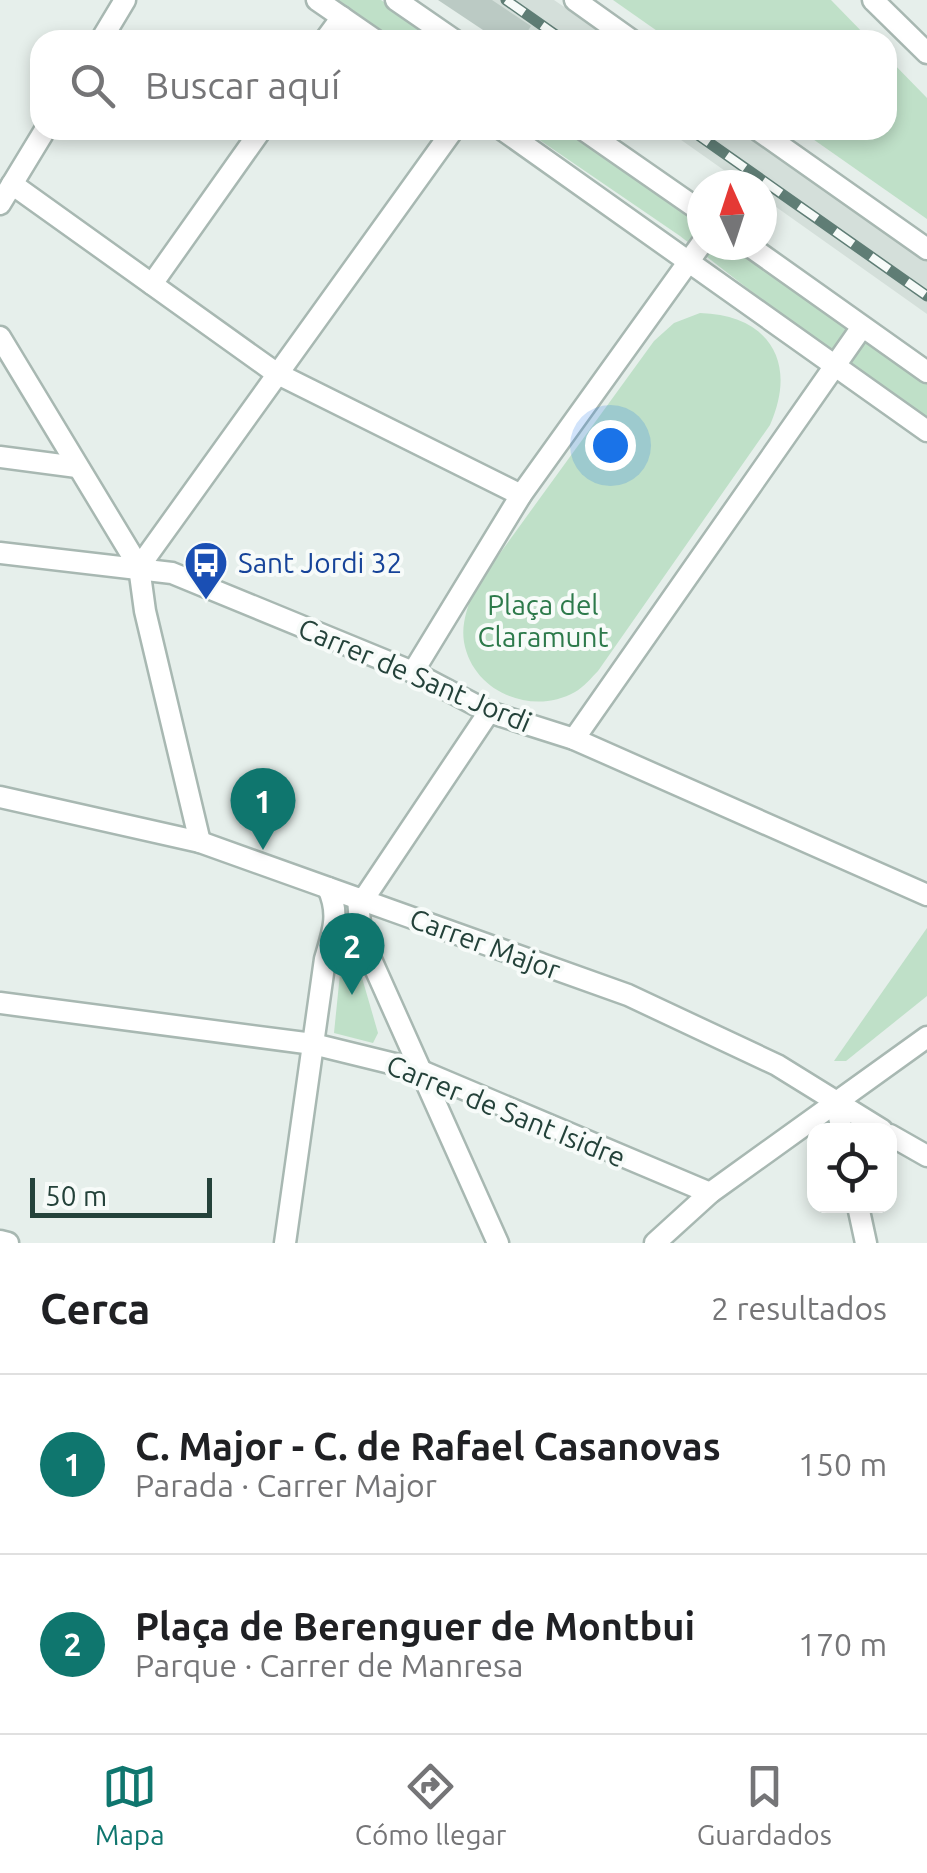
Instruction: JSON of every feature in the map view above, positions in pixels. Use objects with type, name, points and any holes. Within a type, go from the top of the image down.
[{"type":"street","points":[[106,30],[125,0]]},
{"type":"street","points":[[317,0],[361,30]]},
{"type":"street","points":[[396,0],[440,30]]},
{"type":"street","points":[[574,0],[617,30]]},
{"type":"street","points":[[873,0],[927,54]]},
{"type":"street","points":[[333,30],[342,17]]},
{"type":"street","points":[[0,204],[40,140]]},
{"type":"street","points":[[152,284],[254,140]]},
{"type":"street","points":[[139,567],[445,140]]},
{"type":"street","points":[[517,140],[927,431]]},
{"type":"street","points":[[598,140],[687,202]]},
{"type":"street","points":[[772,140],[927,249]]},
{"type":"street","points":[[12,184],[276,374],[520,495]]},
{"type":"street","points":[[413,672],[520,495],[692,260]]},
{"type":"street","points":[[769,260],[927,372]]},
{"type":"street","points":[[574,739],[862,326]]},
{"type":"street","points":[[0,337],[139,567],[145,611],[200,842]]},
{"type":"street","points":[[0,456],[77,468]]},
{"type":"street","name":"Carrer de Sant Jordi","points":[[0,553],[172,573],[413,672],[489,712],[574,739],[927,895]]},
{"type":"street","points":[[489,712],[360,899],[360,937],[498,1243]]},
{"type":"street","name":"Carrer Major","points":[[0,797],[200,842],[628,996],[777,1065],[870,1123]]},
{"type":"street","points":[[285,1243],[324,960],[335,927],[336,907],[328,888]]},
{"type":"street","points":[[324,960],[343,940],[360,937]]},
{"type":"street","name":"Carrer de Sant Isidre","points":[[0,1002],[314,1044],[419,1070],[710,1194]]},
{"type":"street","points":[[655,1243],[710,1194],[927,1037]]},
{"type":"street","points":[[836,1104],[840,1123]]},
{"type":"street","points":[[897,1139],[927,1156]]},
{"type":"street","points":[[860,1213],[866,1243]]},
{"type":"street","points":[[0,1240],[8,1243]]},
{"type":"shaded area","points":[[480,0],[554,0],[598,30],[524,30]]},
{"type":"shaded area","points":[[681,140],[760,140],[927,254],[927,314],[777,208],[777,170],[724,170]]},
{"type":"green space","points":[[332,0],[381,0],[424,30],[377,30]]},
{"type":"green space","points":[[613,0],[831,0],[860,30],[656,30]]},
{"type":"green space","points":[[897,67],[927,98],[927,219],[814,140],[897,140]]},
{"type":"green space","points":[[540,140],[582,140],[687,213],[687,241]]},
{"type":"green space","points":[[711,260],[754,260],[927,381],[927,418],[819,344]]},
{"type":"green space","name":"Plaça del Claramunt","points":[[700,313],[744,322],[771,346],[781,381],[770,425],[598,671],[575,692],[559,699],[524,700],[507,695],[479,675],[464,642],[464,622],[474,589],[654,341],[674,323]]},
{"type":"green space","points":[[927,928],[927,996],[846,1061],[834,1061]]},
{"type":"green space","points":[[342,954],[356,957],[378,1033],[373,1043],[334,1033]]},
{"type":"building","points":[[438,0],[492,0],[531,26],[528,30],[483,30]]},
{"type":"railway","points":[[506,0],[549,30]]},
{"type":"railway","points":[[705,140],[927,296]]},
{"type":"place","name":"Sant Jordi 32","points":[[206,601]]},
{"type":"place","name":"C. Major - C. de Rafael Casanovas","points":[[263,850]]},
{"type":"place","name":"Plaça de Berenguer de Montbui","points":[[352,995]]}]
